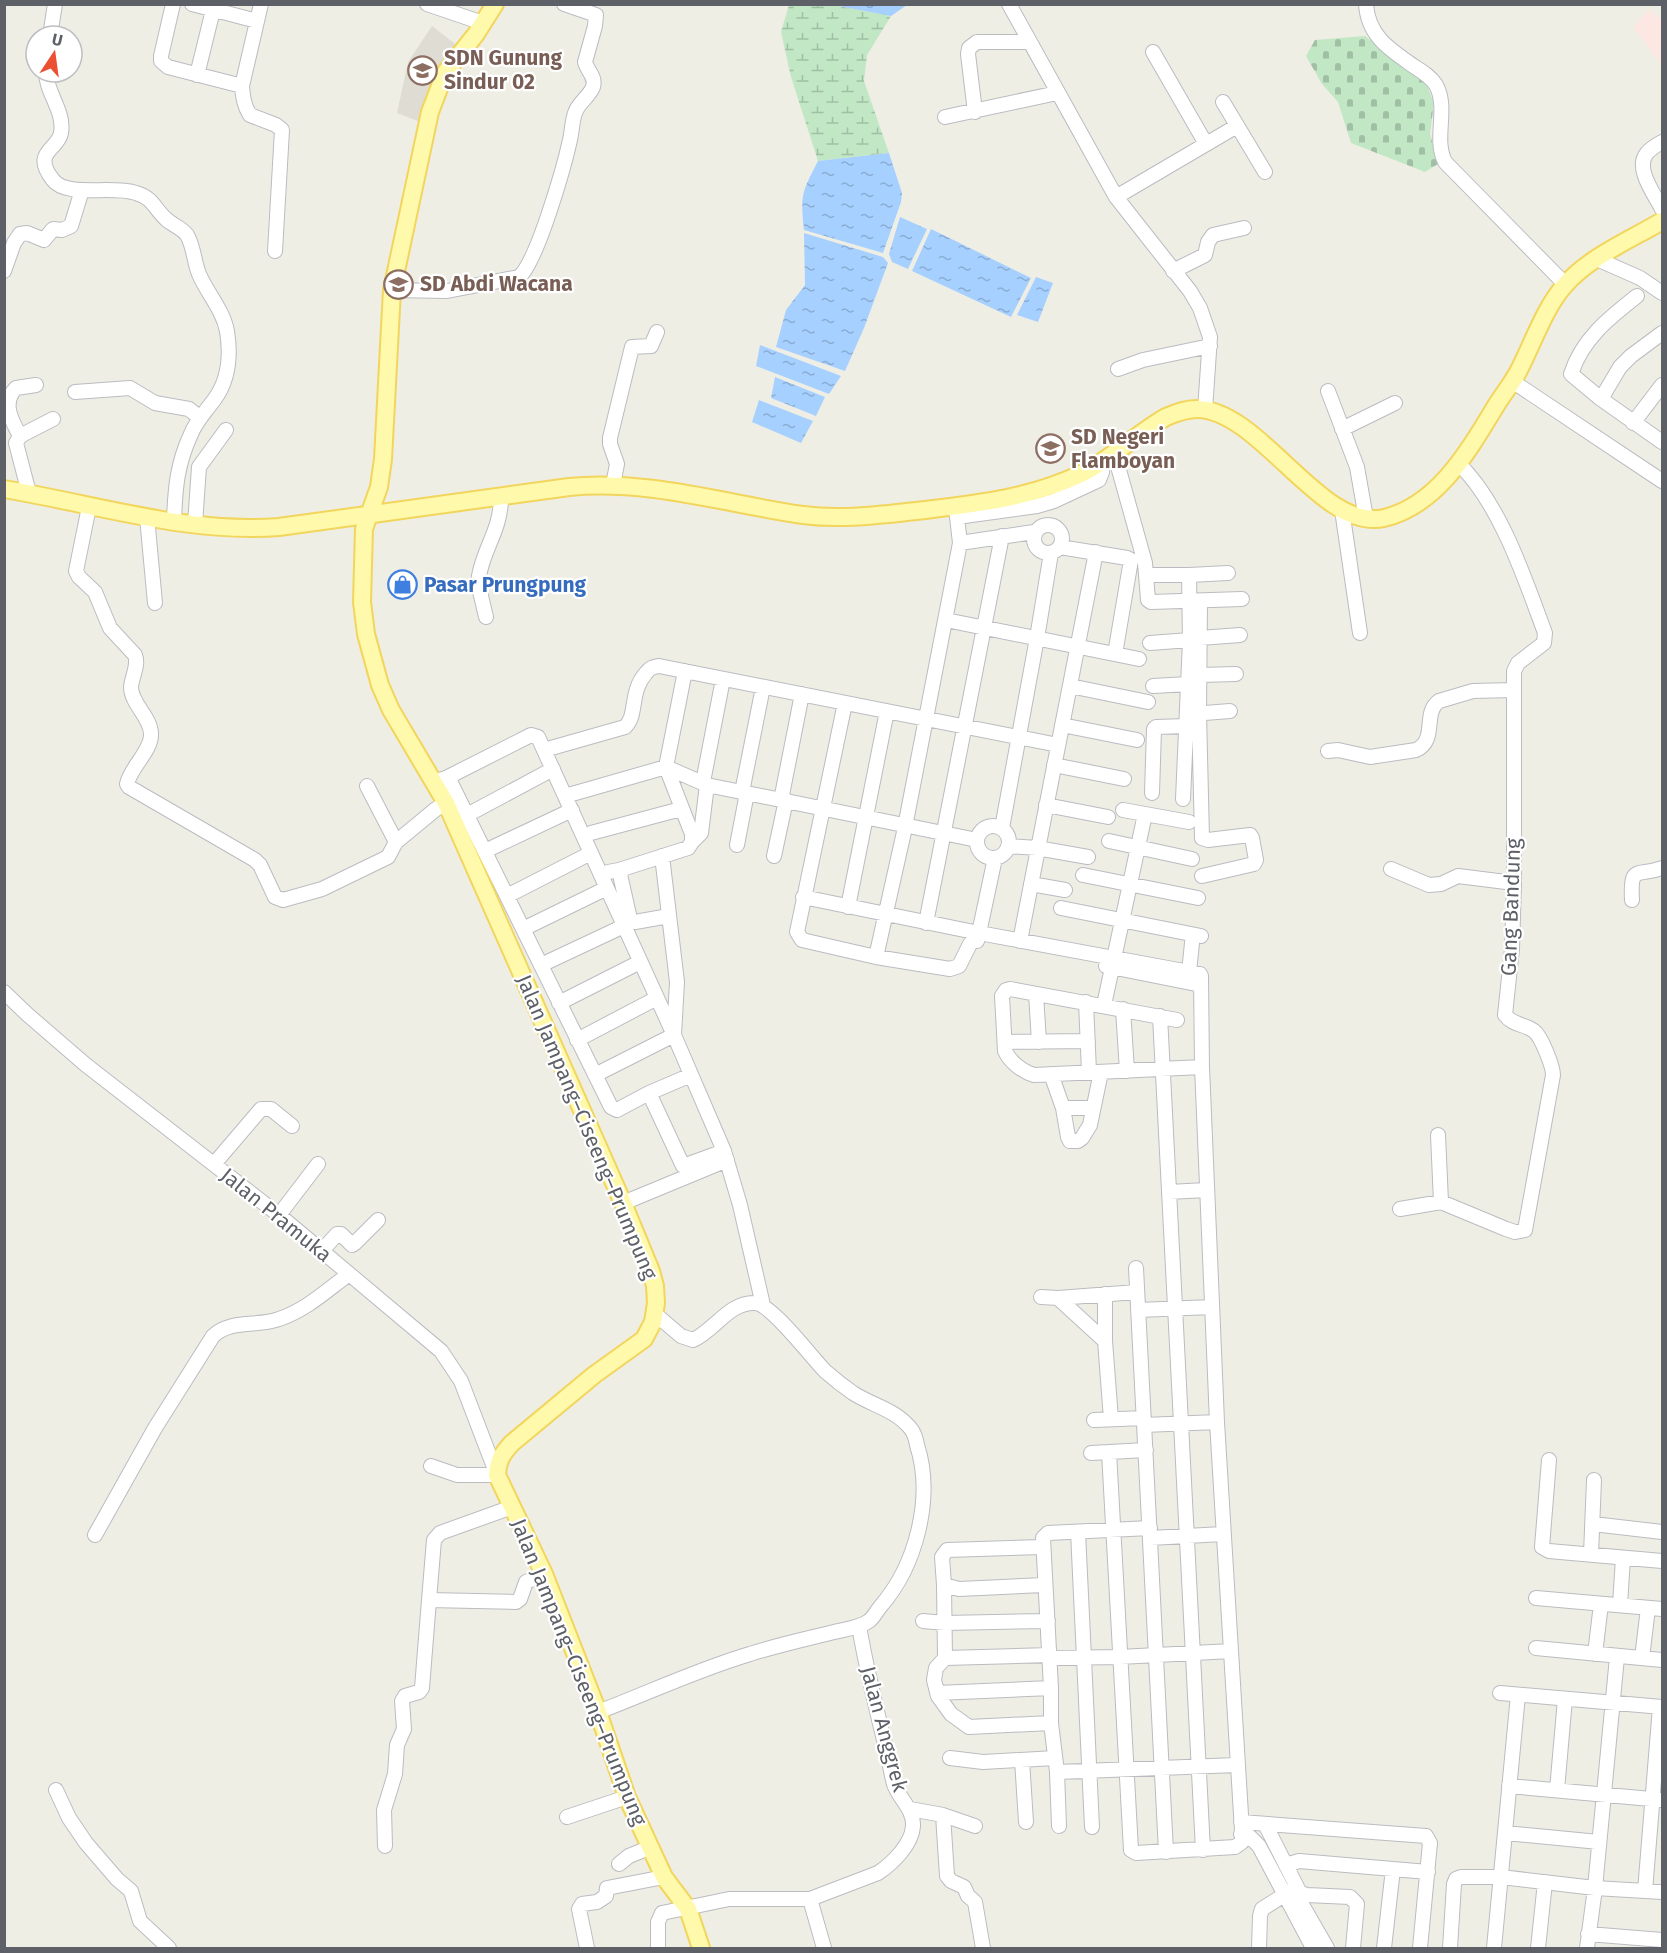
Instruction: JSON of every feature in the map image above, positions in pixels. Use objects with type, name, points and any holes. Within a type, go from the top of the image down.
[{"type":"main road","name":"Jalan Jampang–Ciseeng–Prumpung","points":[[495,4],[445,73],[436,91],[392,290],[383,459],[379,487],[364,529],[361,582],[366,634],[380,685],[392,710],[441,779],[446,803],[623,1203],[655,1286],[653,1322],[644,1339],[594,1375],[512,1443],[498,1462],[497,1475],[543,1574],[598,1712],[627,1797],[664,1877],[688,1909],[701,1948]]},
{"type":"main road","points":[[4,489],[174,522],[262,528],[501,498],[569,487],[613,485],[638,487],[831,519],[956,511],[995,501],[1035,499],[1052,494],[1166,417],[1187,410],[1205,410],[1230,420],[1244,430],[1301,479],[1342,510],[1366,518],[1383,518],[1416,503],[1438,486],[1458,463],[1515,377],[1555,297],[1565,284],[1597,259],[1662,221]]},
{"type":"street","points":[[52,24],[55,4]]},
{"type":"street","points":[[173,4],[161,61],[168,67],[242,86]]},
{"type":"street","points":[[192,4],[257,21]]},
{"type":"street","points":[[261,4],[242,86],[244,102],[250,116],[276,124],[282,130],[275,251]]},
{"type":"street","points":[[428,4],[483,23]]},
{"type":"street","points":[[392,290],[447,291],[519,277],[527,268],[540,240],[570,141],[575,111],[593,86],[593,77],[585,62],[596,15],[564,4]]},
{"type":"street","points":[[1009,4],[1116,197],[1190,291],[1200,308],[1206,322],[1210,346],[1205,410]]},
{"type":"street","points":[[1366,4],[1367,17],[1377,36],[1436,84],[1440,95],[1442,116],[1440,149],[1445,162],[1565,284]]},
{"type":"street","points":[[197,75],[213,10]]},
{"type":"street","points":[[975,112],[969,48],[977,42],[1030,42]]},
{"type":"street","points":[[1153,52],[1206,144]]},
{"type":"street","points":[[48,84],[60,117],[62,131],[57,141],[48,149],[45,163],[49,174],[60,187],[67,189],[106,188],[136,193],[155,204],[164,217],[181,229],[188,238],[199,274],[223,317],[228,338],[227,376],[216,397],[192,431],[175,482],[174,522]]},
{"type":"street","points":[[945,117],[1057,93]]},
{"type":"street","points":[[1223,102],[1265,172]]},
{"type":"street","points":[[1116,197],[1237,126]]},
{"type":"street","points":[[1662,142],[1649,150],[1643,162],[1644,173],[1662,209]]},
{"type":"street","points":[[4,271],[14,243],[20,234],[27,233],[44,240],[53,229],[62,230],[71,226],[82,190]]},
{"type":"street","points":[[1173,271],[1205,255],[1209,239],[1213,235],[1244,228]]},
{"type":"street","points":[[1597,259],[1640,278],[1662,293]]},
{"type":"street","points":[[1637,296],[1603,322],[1593,334],[1571,372],[1601,399],[1662,442]]},
{"type":"street","points":[[613,485],[617,464],[610,438],[632,347],[651,346],[657,332]]},
{"type":"street","points":[[1601,399],[1620,367],[1662,333]]},
{"type":"street","points":[[1118,369],[1143,360],[1210,346]]},
{"type":"street","points":[[1515,377],[1662,471]]},
{"type":"street","points":[[1515,377],[1662,482]]},
{"type":"street","points":[[20,436],[10,418],[10,396],[16,388],[36,385]]},
{"type":"street","points":[[1633,423],[1662,386]]},
{"type":"street","points":[[75,392],[130,388],[155,403],[189,410],[200,418]]},
{"type":"street","points":[[1328,391],[1357,467],[1366,518]]},
{"type":"street","points":[[1342,429],[1395,403]]},
{"type":"street","points":[[29,493],[16,443],[20,436],[53,419]]},
{"type":"street","points":[[195,524],[200,467],[226,430]]},
{"type":"street","points":[[1114,452],[1145,563],[1148,600],[1150,602],[1242,599]]},
{"type":"street","name":"Gang Bandung","points":[[1441,1202],[1506,1230],[1522,1232],[1527,1227],[1553,1070],[1551,1060],[1537,1033],[1510,1020],[1505,1015],[1512,949],[1514,883],[1513,690],[1515,667],[1542,644],[1545,633],[1521,571],[1490,504],[1474,478],[1458,463]]},
{"type":"street","points":[[998,827],[1051,550],[1062,536],[1056,527],[1052,494]]},
{"type":"street","points":[[486,617],[478,583],[497,530],[501,498]]},
{"type":"street","points":[[1035,499],[1037,529],[1034,543],[1051,550],[1096,552],[1131,560],[1115,654]]},
{"type":"street","points":[[89,507],[76,571],[79,577],[95,592],[110,628],[137,659],[131,686],[132,694],[149,725],[151,734],[148,744],[127,781],[129,787],[255,860],[260,865],[275,897],[279,900],[322,889],[388,857],[396,842],[436,808],[446,803]]},
{"type":"street","points":[[1342,510],[1360,633]]},
{"type":"street","points":[[876,957],[906,824],[960,543],[956,511]]},
{"type":"street","points":[[147,517],[155,603]]},
{"type":"street","points":[[960,543],[1037,529],[1048,524],[1056,527]]},
{"type":"street","points":[[926,923],[1002,536]]},
{"type":"street","points":[[1020,941],[1096,552]]},
{"type":"street","points":[[1146,575],[1228,573]]},
{"type":"street","points":[[1183,799],[1191,718],[1200,675],[1195,639],[1195,601],[1189,575]]},
{"type":"street","points":[[946,620],[1139,659]]},
{"type":"street","points":[[1150,643],[1240,635]]},
{"type":"street","points":[[1195,639],[1188,684],[1202,838],[1208,840],[1250,836],[1256,860],[1254,864],[1202,876]]},
{"type":"street","points":[[544,750],[625,727],[631,720],[636,686],[650,669],[659,666],[1058,745]]},
{"type":"street","points":[[685,671],[666,767],[692,834],[692,842]]},
{"type":"street","points":[[1200,675],[1236,674]]},
{"type":"street","points":[[669,916],[635,921],[630,919],[613,871],[688,848],[699,837],[703,828],[705,784],[723,679]]},
{"type":"street","points":[[1153,686],[1188,684]]},
{"type":"street","points":[[1070,686],[1148,702]]},
{"type":"street","points":[[737,845],[763,687]]},
{"type":"street","points":[[1328,751],[1338,750],[1370,757],[1416,750],[1423,747],[1429,738],[1433,708],[1439,701],[1473,691],[1513,690]]},
{"type":"street","points":[[774,856],[802,694]]},
{"type":"street","points":[[845,703],[803,897],[797,932],[802,940],[876,957],[950,969],[959,966],[974,938],[991,857]]},
{"type":"street","points":[[848,908],[887,711]]},
{"type":"street","points":[[1152,793],[1154,729],[1191,718],[1230,711]]},
{"type":"street","points":[[1062,725],[1137,740]]},
{"type":"street","points":[[692,1075],[649,1093],[617,1110],[611,1107],[467,815],[441,779],[531,735],[538,737],[692,1075],[725,1156],[740,1205],[763,1305]]},
{"type":"street","points":[[1054,765],[1124,779]]},
{"type":"street","points":[[565,796],[666,767],[705,784],[977,840]]},
{"type":"street","points":[[467,815],[553,769]]},
{"type":"street","points":[[367,786],[396,842]]},
{"type":"street","points":[[1046,805],[1108,817]]},
{"type":"street","points":[[591,833],[681,808]]},
{"type":"street","points":[[485,851],[572,810]]},
{"type":"street","points":[[1123,810],[1189,822]]},
{"type":"street","points":[[1104,1005],[1144,814]]},
{"type":"street","points":[[998,827],[1009,839],[1006,851],[991,857],[981,853],[977,840],[983,829],[998,827]]},
{"type":"street","points":[[1108,841],[1192,859]]},
{"type":"street","points":[[1008,846],[1037,848],[1088,857]]},
{"type":"street","points":[[507,896],[591,853]]},
{"type":"street","points":[[662,856],[677,982],[674,1035]]},
{"type":"street","points":[[1632,900],[1631,882],[1634,876],[1639,872],[1662,868]]},
{"type":"street","points":[[1391,869],[1429,885],[1441,884],[1458,876],[1514,883]]},
{"type":"street","points":[[1083,875],[1198,898]]},
{"type":"street","points":[[1031,884],[1065,890]]},
{"type":"street","points":[[523,929],[607,888]]},
{"type":"street","points":[[803,897],[926,923],[974,938],[1113,963],[1201,975],[1206,1190],[1223,1534],[1242,1842],[1235,1847],[1136,1854],[1131,1850],[1109,1452]]},
{"type":"street","points":[[1061,908],[1122,920],[1197,940],[1189,972]]},
{"type":"street","points":[[541,965],[624,926]]},
{"type":"street","points":[[974,938],[1020,941],[1201,985]]},
{"type":"street","points":[[559,1003],[640,962]]},
{"type":"street","points":[[1177,1020],[1010,989],[1004,992],[1005,1042],[1008,1058],[1028,1074],[1202,1067]]},
{"type":"street","name":"Jalan Pramuka","points":[[4,992],[86,1065],[279,1215],[441,1351],[461,1381],[497,1475]]},
{"type":"street","points":[[1036,994],[1040,1042]]},
{"type":"street","points":[[578,1040],[657,998]]},
{"type":"street","points":[[1037,1009],[1080,1001]]},
{"type":"street","points":[[1051,1074],[1063,1107],[1068,1137],[1070,1141],[1082,1138],[1090,1125],[1095,1072],[1080,1001]]},
{"type":"street","points":[[1123,1009],[1127,1071]]},
{"type":"street","points":[[1160,1016],[1203,1850]]},
{"type":"street","points":[[595,1075],[674,1035]]},
{"type":"street","points":[[1005,1042],[1088,1041]]},
{"type":"street","points":[[649,1093],[683,1166],[725,1156]]},
{"type":"street","points":[[1063,1107],[1093,1108]]},
{"type":"street","points":[[214,1164],[261,1109],[271,1109],[292,1126]]},
{"type":"street","points":[[1400,1209],[1441,1202],[1438,1135]]},
{"type":"street","points":[[623,1203],[725,1156]]},
{"type":"street","points":[[279,1215],[318,1164]]},
{"type":"street","points":[[1169,1192],[1206,1190]]},
{"type":"street","points":[[321,1252],[337,1234],[341,1234],[352,1245],[356,1243],[378,1220]]},
{"type":"street","points":[[1136,1268],[1166,1852]]},
{"type":"street","points":[[95,1535],[155,1428],[213,1336],[228,1327],[264,1324],[289,1315],[304,1308],[349,1274]]},
{"type":"street","points":[[1041,1297],[1058,1298],[1137,1292]]},
{"type":"street","points":[[1105,1294],[1105,1341],[1110,1419]]},
{"type":"street","points":[[1058,1298],[1105,1341]]},
{"type":"street","points":[[598,1712],[738,1658],[858,1626],[873,1618],[890,1597],[910,1556],[922,1508],[924,1478],[922,1457],[910,1427],[891,1411],[854,1393],[838,1382],[763,1305],[754,1302],[735,1308],[709,1331],[693,1340],[681,1336],[654,1313]]},
{"type":"street","points":[[1138,1310],[1212,1307]]},
{"type":"street","points":[[1094,1420],[1217,1422]]},
{"type":"street","points":[[1091,1453],[1146,1450]]},
{"type":"street","points":[[1550,1460],[1542,1547],[1549,1551],[1662,1561]]},
{"type":"street","points":[[431,1466],[458,1475],[497,1475]]},
{"type":"street","points":[[1591,1554],[1594,1480]]},
{"type":"street","points":[[385,1846],[384,1810],[395,1774],[397,1745],[404,1729],[402,1701],[405,1696],[419,1692],[423,1685],[434,1540],[440,1533],[512,1507]]},
{"type":"street","points":[[1593,1524],[1662,1532]]},
{"type":"street","points":[[1059,1826],[1044,1585],[1044,1541],[1048,1533],[1113,1530],[1187,1535],[1223,1534]]},
{"type":"street","points":[[1078,1532],[1092,1827]]},
{"type":"street","points":[[1044,1541],[947,1550],[942,1557],[945,1658],[936,1668],[934,1680],[937,1693],[951,1714],[969,1727],[1051,1723]]},
{"type":"street","points":[[1620,1605],[1623,1558]]},
{"type":"street","points":[[429,1600],[516,1602],[520,1599],[526,1582],[543,1574]]},
{"type":"street","points":[[944,1585],[959,1588],[1044,1585]]},
{"type":"street","points":[[1536,1598],[1662,1609]]},
{"type":"street","points":[[1595,1654],[1601,1604]]},
{"type":"street","points":[[1642,1658],[1648,1608]]},
{"type":"street","points":[[923,1621],[945,1623],[1048,1621]]},
{"type":"street","name":"Jalan Anggrek","points":[[658,1948],[659,1917],[668,1911],[747,1898],[810,1899],[878,1873],[888,1866],[911,1835],[913,1826],[910,1809],[895,1788],[858,1626]]},
{"type":"street","points":[[1536,1648],[1662,1660]]},
{"type":"street","points":[[945,1658],[1120,1657],[1231,1651]]},
{"type":"street","points":[[1587,1948],[1605,1794],[1617,1657]]},
{"type":"street","points":[[937,1693],[1051,1688]]},
{"type":"street","points":[[1500,1693],[1661,1707],[1658,1799],[1645,1891]]},
{"type":"street","points":[[1494,1948],[1518,1695]]},
{"type":"street","points":[[1557,1790],[1565,1699]]},
{"type":"street","points":[[950,1758],[974,1762],[1022,1760],[1089,1770],[1237,1765]]},
{"type":"street","points":[[1022,1760],[1026,1822]]},
{"type":"street","points":[[1509,1786],[1658,1799]]},
{"type":"street","points":[[56,1790],[69,1818],[86,1843],[130,1891],[140,1921],[169,1948]]},
{"type":"street","points":[[567,1817],[627,1797]]},
{"type":"street","points":[[910,1809],[943,1815],[975,1826]]},
{"type":"street","points":[[943,1815],[947,1876],[951,1881],[964,1887],[968,1896],[975,1902],[983,1948]]},
{"type":"street","points":[[1241,1828],[1264,1824],[1426,1836],[1430,1843],[1420,1948]]},
{"type":"street","points":[[1264,1824],[1286,1865],[1293,1893],[1313,1948]]},
{"type":"street","points":[[1241,1828],[1259,1846],[1293,1893],[1327,1948]]},
{"type":"street","points":[[1504,1833],[1599,1842]]},
{"type":"street","points":[[619,1864],[629,1856],[651,1847]]},
{"type":"street","points":[[1286,1865],[1299,1860],[1428,1872]]},
{"type":"street","points":[[1384,1948],[1393,1869]]},
{"type":"street","points":[[587,1948],[579,1909],[582,1904],[597,1902],[606,1896],[607,1888],[664,1877]]},
{"type":"street","points":[[1450,1948],[1454,1884],[1456,1879],[1461,1877],[1501,1877],[1595,1888],[1662,1892]]},
{"type":"street","points":[[1538,1948],[1545,1882]]},
{"type":"street","points":[[1259,1948],[1262,1909],[1293,1893],[1350,1897],[1355,1900],[1357,1904],[1353,1948]]},
{"type":"street","points":[[810,1899],[824,1948]]},
{"type":"street","points":[[1588,1934],[1637,1943],[1662,1940]]},
{"type":"shaded area","points":[[1649,9],[1662,18],[1662,66],[1633,27]]},
{"type":"shaded area","name":"SDN Gunung Sindur 02","points":[[432,26],[458,46],[434,77],[423,123],[397,113],[408,62]]},
{"type":"green space","points":[[789,5],[833,5],[891,16],[867,55],[864,81],[889,153],[818,161],[791,77],[781,32]]},
{"type":"green space","points":[[1365,36],[1425,81],[1434,103],[1430,134],[1438,164],[1425,172],[1351,143],[1338,102],[1322,84],[1306,56],[1315,40]]},
{"type":"water","points":[[833,5],[907,5],[891,16]]},
{"type":"water","points":[[889,153],[902,193],[883,253],[804,230],[802,201],[808,180],[818,161]]},
{"type":"water","points":[[900,217],[927,229],[908,269],[892,262],[889,254]]},
{"type":"water","points":[[931,229],[1031,278],[1011,317],[912,271]]},
{"type":"water","points":[[804,233],[883,257],[888,263],[845,371],[776,347],[786,310],[805,285]]},
{"type":"water","points":[[1036,277],[1053,283],[1038,322],[1017,315]]},
{"type":"water","points":[[760,345],[841,376],[829,394],[756,366]]},
{"type":"water","points":[[775,377],[825,397],[816,416],[771,398]]},
{"type":"water","points":[[759,400],[813,421],[801,443],[752,422]]},
{"type":"place","name":"SDN Gunung Sindur 02","points":[[423,70]]},
{"type":"place","name":"SD Abdi Wacana","points":[[399,284]]},
{"type":"place","name":"SD Negeri Flamboyan","points":[[1050,449]]},
{"type":"place","name":"Pasar Prungpung","points":[[403,585]]}]
